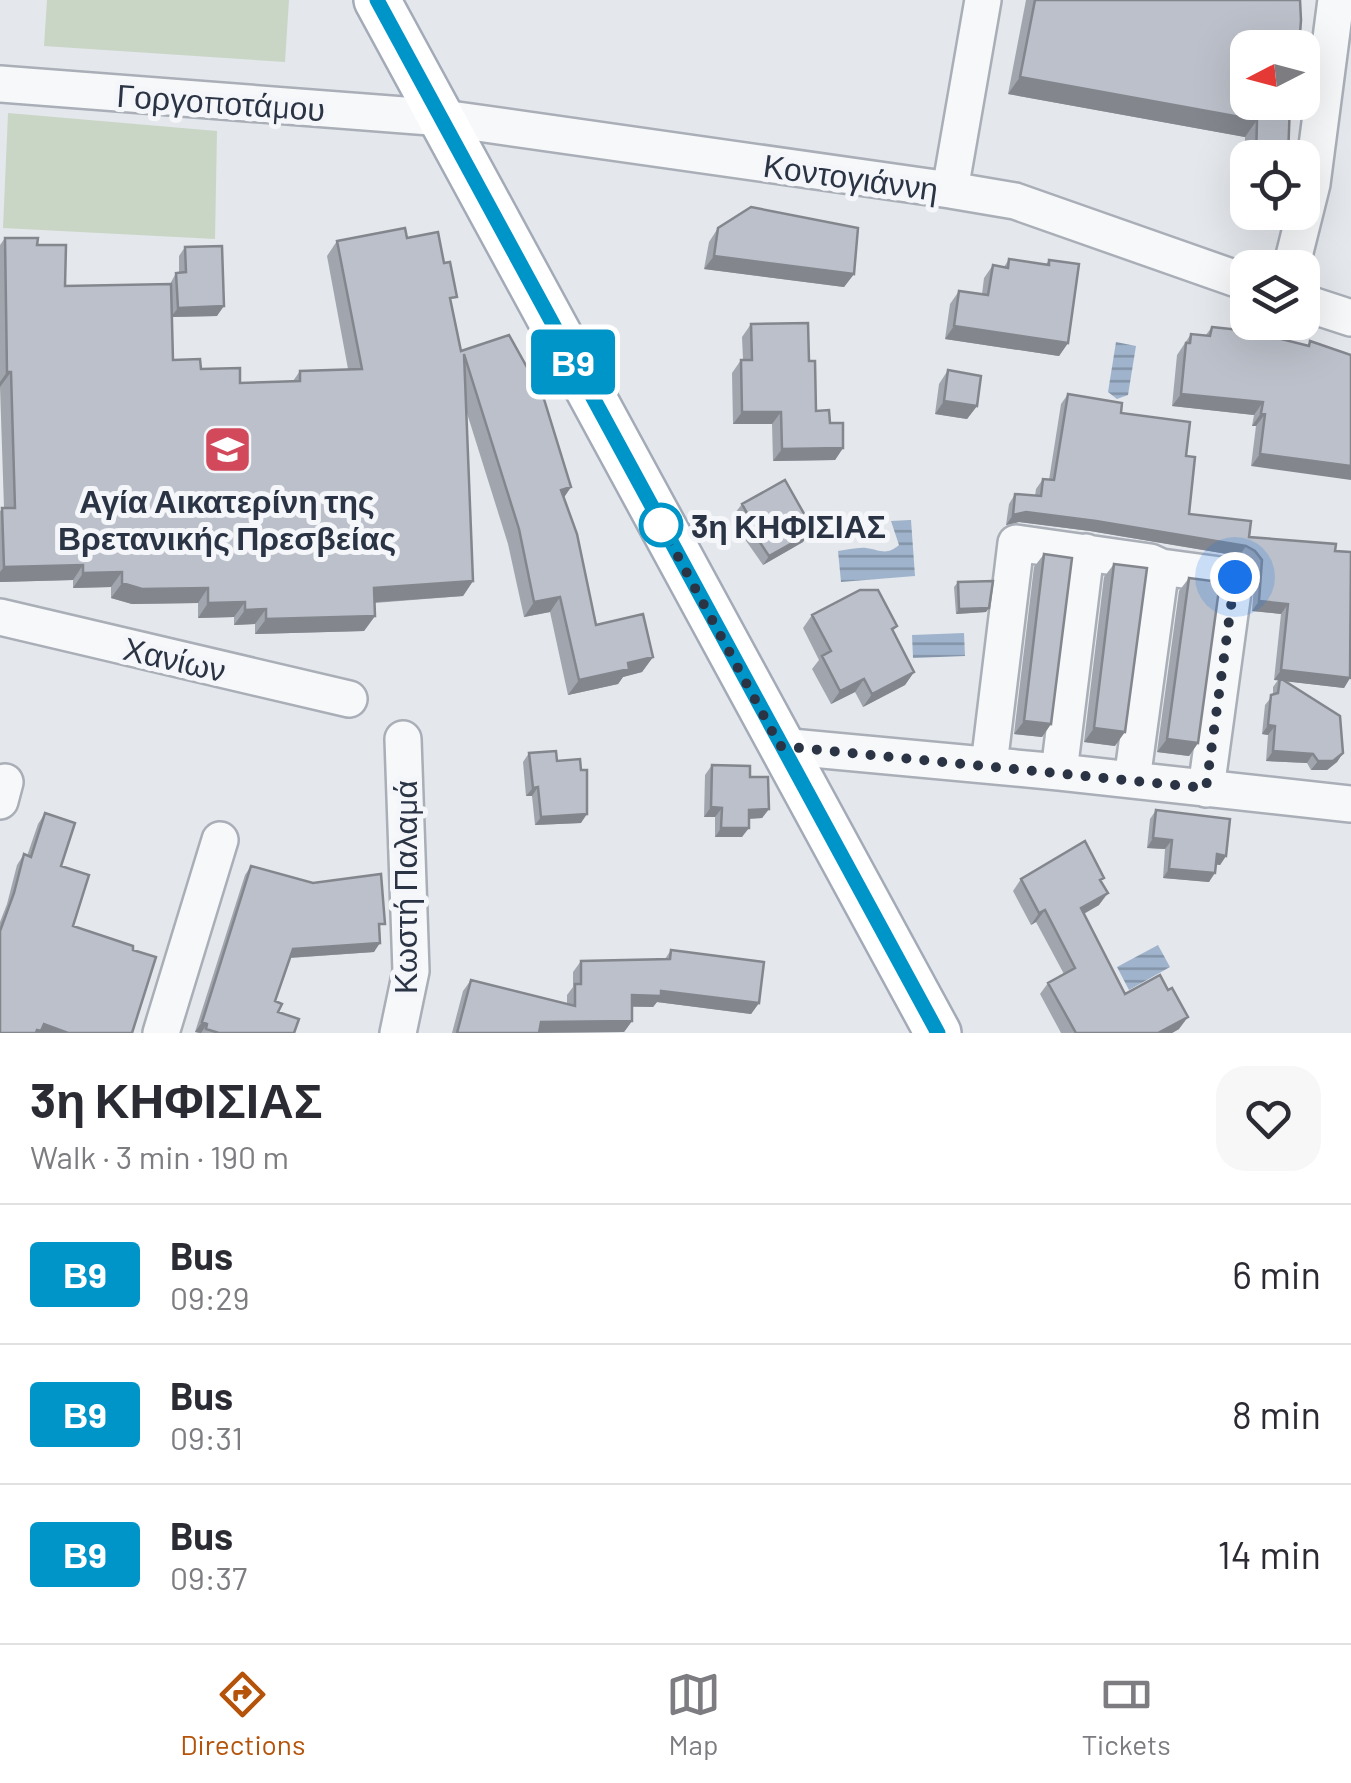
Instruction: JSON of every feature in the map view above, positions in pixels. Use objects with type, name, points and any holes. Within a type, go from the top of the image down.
[{"type":"main road","points":[[376,0],[938,1033]]},
{"type":"street","points":[[950,190],[982,0]]},
{"type":"street","points":[[1296,250],[1312,184],[1336,0]]},
{"type":"street","name":"Γοργοποτάμου","points":[[0,84],[442,118]]},
{"type":"street","name":"Κοντογιάννη","points":[[442,118],[1015,201],[1230,277]]},
{"type":"street","points":[[1320,308],[1351,318]]},
{"type":"street","points":[[989,765],[1016,543],[1235,577],[1206,788]]},
{"type":"street","points":[[1059,772],[1086,552]]},
{"type":"street","points":[[1132,780],[1161,567]]},
{"type":"street","name":"Χανίων","points":[[0,616],[349,699]]},
{"type":"street","name":"Κωστή Παλαμά","points":[[398,1033],[411,971],[403,740]]},
{"type":"street","points":[[780,746],[1351,804]]},
{"type":"street","points":[[161,1033],[220,840]]},
{"type":"green space","points":[[47,0],[289,0],[285,62],[44,46]]},
{"type":"green space","points":[[8,113],[217,131],[215,239],[3,228]]},
{"type":"water","points":[[1116,342],[1136,346],[1128,395],[1117,399],[1108,392]]},
{"type":"water","points":[[911,520],[915,576],[841,582],[838,551],[890,550],[899,545],[891,521]]},
{"type":"water","points":[[964,633],[965,656],[913,658],[912,635]]},
{"type":"water","points":[[1158,945],[1170,967],[1129,990],[1117,967]]},
{"type":"building","points":[[1035,0],[1300,0],[1300,30],[1230,30],[1230,115],[1020,77]]},
{"type":"building","points":[[1257,120],[1289,120],[1289,140],[1256,140]]},
{"type":"building","points":[[751,207],[858,228],[854,274],[714,256],[718,228]]},
{"type":"building","points":[[405,228],[407,238],[438,232],[444,263],[450,262],[457,297],[450,298],[461,351],[509,335],[543,396],[571,487],[561,490],[577,534],[596,625],[643,614],[653,657],[628,663],[629,669],[579,680],[560,597],[534,602],[519,529],[464,354],[473,581],[374,588],[375,616],[266,619],[266,609],[245,610],[245,602],[208,603],[208,588],[142,589],[122,583],[122,572],[83,573],[83,565],[4,567],[2,508],[15,508],[5,238],[38,238],[37,245],[66,245],[65,286],[171,284],[173,360],[200,359],[201,369],[240,368],[240,383],[300,381],[300,371],[362,369],[337,241]]},
{"type":"building","points":[[222,246],[224,306],[178,308],[176,273],[186,272],[185,247]]},
{"type":"building","points":[[1009,259],[1049,265],[1049,260],[1079,264],[1068,343],[954,326],[959,291],[988,295],[993,265],[1008,268]]},
{"type":"building","points":[[808,323],[809,361],[815,361],[816,411],[829,410],[830,423],[843,423],[843,448],[782,449],[781,412],[742,412],[741,360],[752,360],[751,324]]},
{"type":"building","points":[[1212,327],[1230,329],[1230,340],[1285,340],[1309,346],[1310,341],[1351,355],[1351,466],[1260,454],[1263,402],[1181,394],[1186,343],[1190,343],[1191,334],[1210,336]]},
{"type":"building","points":[[948,370],[981,376],[977,406],[944,401]]},
{"type":"building","points":[[1068,394],[1122,403],[1121,413],[1190,422],[1186,456],[1195,457],[1189,514],[1251,521],[1249,537],[1336,544],[1335,551],[1351,552],[1350,678],[1281,670],[1288,604],[1259,601],[1262,560],[1246,546],[1096,521],[1026,512],[1013,515],[1015,494],[1041,496],[1043,479],[1054,480]]},
{"type":"building","points":[[785,480],[807,519],[803,521],[810,533],[769,556],[749,526],[753,524],[742,504]]},
{"type":"building","points":[[1044,554],[1072,558],[1051,724],[1024,721]]},
{"type":"building","points":[[1114,564],[1147,568],[1125,732],[1094,728]]},
{"type":"building","points":[[1189,578],[1220,582],[1198,743],[1167,739]]},
{"type":"building","points":[[993,581],[989,608],[959,609],[958,582]]},
{"type":"building","points":[[860,590],[878,590],[914,672],[872,694],[864,679],[840,691],[822,656],[831,651],[812,615]]},
{"type":"building","points":[[1280,678],[1340,716],[1343,753],[1333,761],[1318,761],[1313,754],[1273,751],[1275,726],[1268,725],[1271,695],[1278,693]]},
{"type":"building","points":[[556,751],[557,761],[580,759],[581,770],[587,770],[587,814],[541,817],[529,753]]},
{"type":"building","points":[[712,765],[750,766],[750,777],[768,777],[769,809],[749,810],[749,828],[721,828],[722,808],[711,807]]},
{"type":"building","points":[[1156,810],[1230,819],[1226,856],[1217,854],[1215,873],[1169,869],[1172,840],[1153,838]]},
{"type":"building","points":[[45,813],[75,823],[61,866],[89,875],[73,926],[156,957],[132,1033],[68,1033],[44,1024],[36,1033],[0,1033],[0,931],[24,854],[31,857]]},
{"type":"building","points":[[1085,841],[1108,893],[1081,908],[1125,994],[1160,975],[1188,1017],[1158,1033],[1076,1033],[1048,983],[1075,968],[1045,910],[1039,913],[1021,879]]},
{"type":"building","points":[[251,866],[313,883],[381,874],[385,924],[379,924],[380,943],[293,949],[275,1001],[282,1004],[278,1012],[299,1019],[294,1033],[219,1033],[206,1029],[207,1024],[202,1022]]},
{"type":"building","points":[[671,950],[764,962],[759,1003],[661,991],[661,996],[632,995],[632,1021],[541,1022],[539,1033],[457,1033],[471,980],[575,1006],[575,984],[581,984],[581,961],[670,959]]},
{"type":"bus line","name":"Β9","points":[[377,0],[938,1033]]},
{"type":"place","name":"Αγία Αικατερίνη της Βρετανικής Πρεσβείας","points":[[227,450]]},
{"type":"place","name":"3η ΚΗΦΙΣΙΑΣ","points":[[661,525]]},
{"type":"route","points":[[661,525],[780,746],[1206,788],[1235,577]]}]
